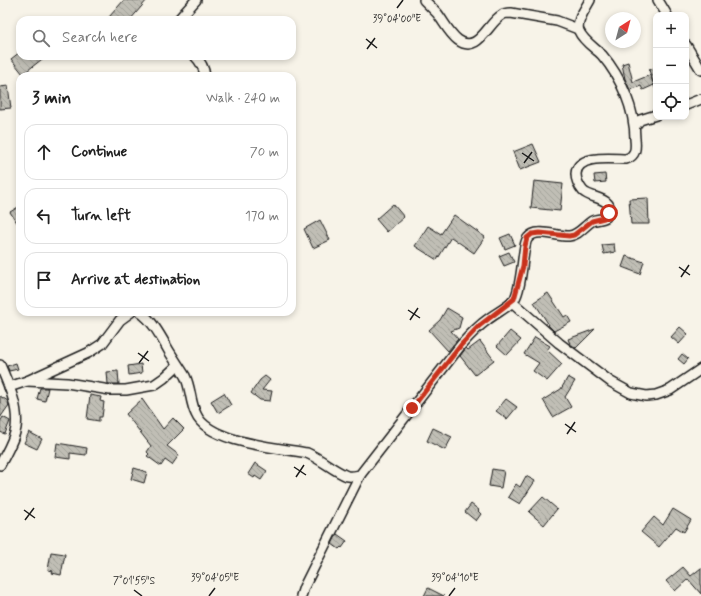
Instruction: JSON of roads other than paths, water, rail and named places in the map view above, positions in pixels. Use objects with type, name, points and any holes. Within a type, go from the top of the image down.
[{"type":"street","points":[[182,16],[196,0]]},
{"type":"street","points":[[301,596],[360,475],[461,345],[479,326],[514,299],[519,286],[527,238],[532,234],[540,233],[569,236],[574,235],[592,221],[604,218],[609,213],[609,206],[607,202],[587,194],[582,190],[578,184],[576,171],[590,159],[626,159],[631,158],[636,150],[635,126],[631,108],[608,62],[583,37],[578,29],[557,21],[511,13],[498,17],[476,42],[466,44],[454,36],[437,13],[424,0]]},
{"type":"street","points":[[578,29],[579,22],[590,0]]},
{"type":"street","points":[[658,0],[665,12]]},
{"type":"street","points":[[688,48],[701,70]]},
{"type":"street","points":[[199,60],[205,72]]},
{"type":"street","points":[[689,104],[701,99]]},
{"type":"street","points":[[635,126],[640,120],[653,116]]},
{"type":"street","points":[[512,302],[559,343],[611,382],[631,393],[646,396],[656,395],[670,390],[701,369]]},
{"type":"street","points":[[9,387],[26,382],[88,353],[102,344],[120,320],[126,316]]},
{"type":"street","points":[[146,316],[153,325],[177,366],[185,376],[196,415],[204,425],[212,431],[247,442],[307,452],[317,456],[346,475],[360,475]]},
{"type":"street","points":[[0,365],[9,387],[16,417],[16,429],[10,446],[0,465]]},
{"type":"street","points":[[26,382],[67,383],[110,390],[126,390],[152,386],[177,366]]}]
